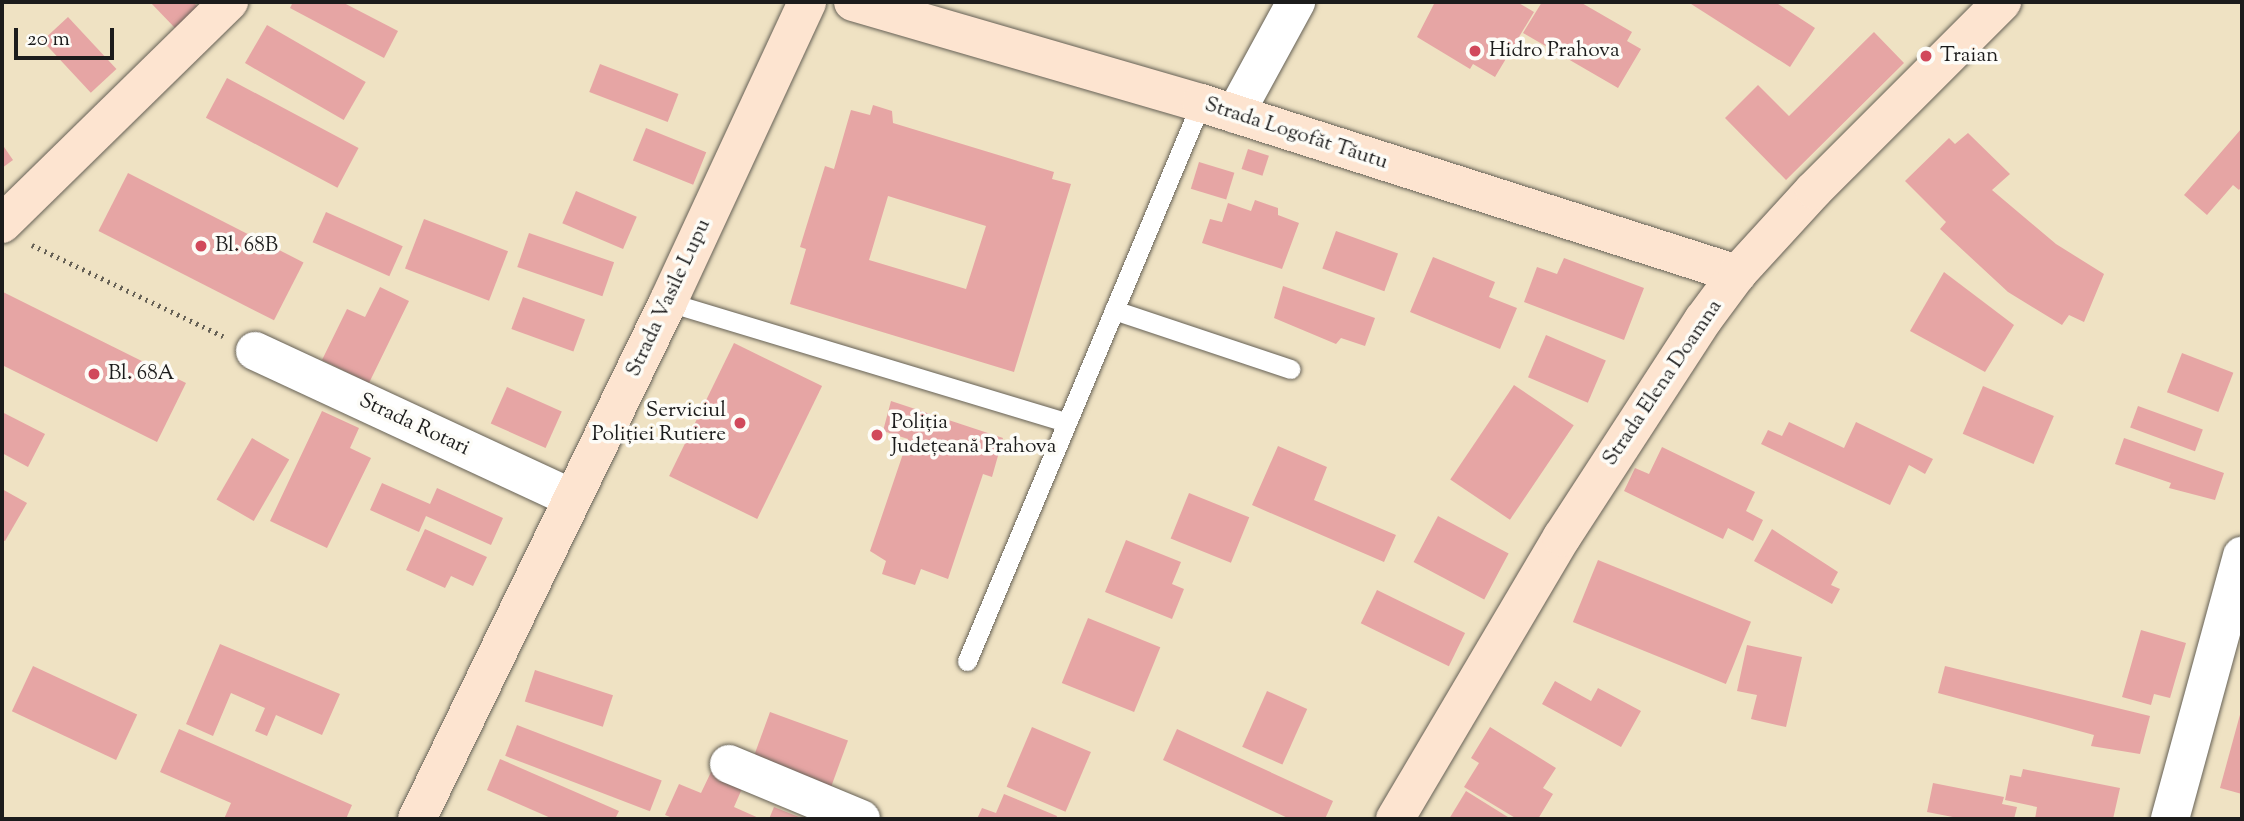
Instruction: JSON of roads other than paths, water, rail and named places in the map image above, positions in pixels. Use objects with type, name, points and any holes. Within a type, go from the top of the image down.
[{"type":"street","points":[[13,233],[229,2]]},
{"type":"street","name":"Strada Vasile Lupu","points":[[417,819],[668,302],[807,2]]},
{"type":"street","name":"Strada Logofăt Tăutu","points":[[853,2],[1218,109],[1737,274]]},
{"type":"street","points":[[1218,109],[1296,2]]},
{"type":"street","name":"Strada Elena Doamna","points":[[1395,819],[1562,537],[1737,274],[2002,2]]},
{"type":"street","name":"Strada Rotari","points":[[256,351],[572,498]]},
{"type":"street","points":[[2171,819],[2242,556]]},
{"type":"street","points":[[729,764],[861,819]]},
{"type":"lane","points":[[967,661],[1114,310],[1218,109]]},
{"type":"lane","points":[[668,302],[1066,422]]},
{"type":"lane","points":[[1114,310],[1290,369]]},
{"type":"place","name":"Hidro Prahova","points":[[1475,51]]},
{"type":"place","name":"Traian","points":[[1926,56]]},
{"type":"place","name":"Bl. 68B","points":[[201,246]]},
{"type":"place","name":"Bl. 68A","points":[[94,374]]},
{"type":"place","name":"Serviciul Poliției Rutiere","points":[[740,423]]},
{"type":"place","name":"Poliția Județeană Prahova","points":[[877,435]]}]
